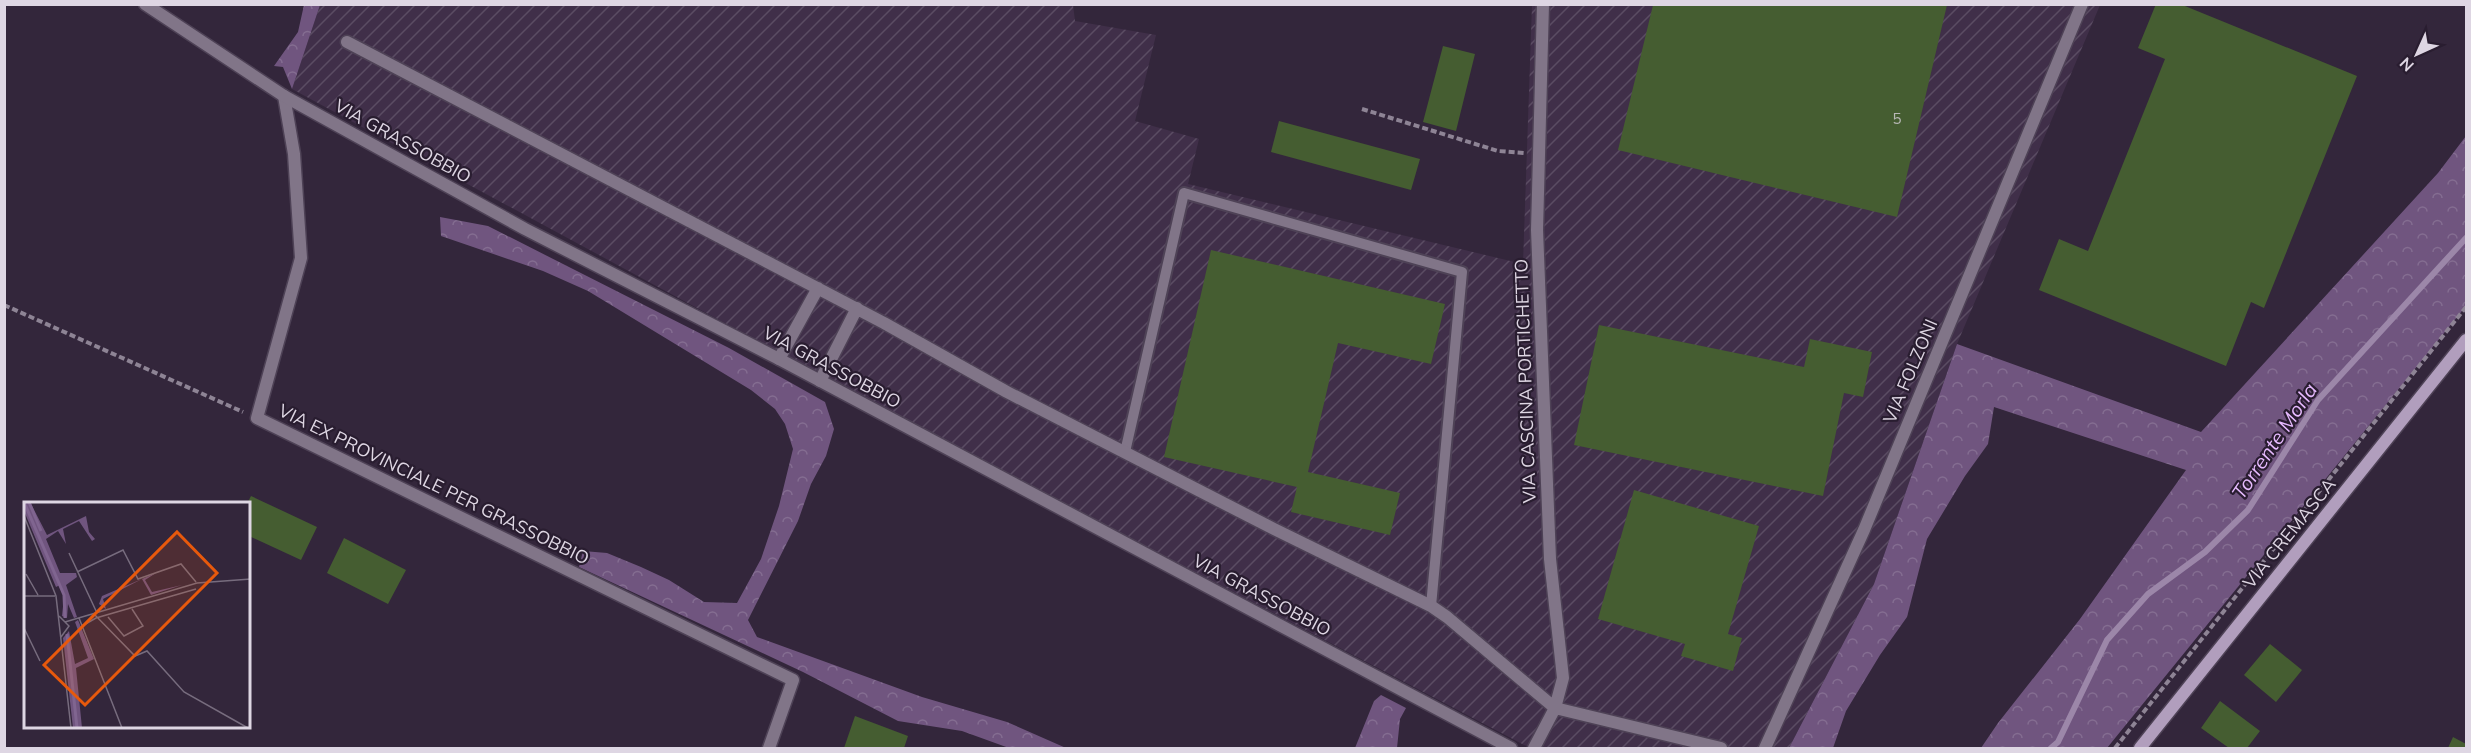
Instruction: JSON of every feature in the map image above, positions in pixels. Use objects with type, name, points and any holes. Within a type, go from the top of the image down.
[{"type":"main road","name":"VIA CREMASCA","points":[[2140,748],[2466,340]]},
{"type":"street","name":"VIA GRASSOBBIO","points":[[145,4],[284,96],[525,229],[779,359],[1491,743],[1511,748]]},
{"type":"street","name":"VIA CASCINA PORTICHETTO","points":[[1534,748],[1555,708],[1563,678],[1550,559],[1537,230],[1543,4]]},
{"type":"street","name":"VIA FOLZONI","points":[[1765,748],[1864,530],[2082,4]]},
{"type":"street","points":[[347,42],[857,308],[1007,392],[1431,606],[1555,708],[1721,748]]},
{"type":"street","name":"VIA EX PROVINCIALE PER GRASSOBBIO","points":[[284,96],[294,154],[301,258],[257,418],[793,680],[769,748]]},
{"type":"street","points":[[779,359],[818,288]]},
{"type":"street","points":[[820,381],[857,308]]},
{"type":"lane","points":[[1125,452],[1184,193],[1462,272],[1431,606]]},
{"type":"path","points":[[1362,109],[1498,151],[1539,154]]},
{"type":"path","points":[[4,305],[257,418]]},
{"type":"path","points":[[2115,748],[2466,307]]},
{"type":"shaded area","points":[[320,5],[1073,5],[1075,21],[1156,35],[1135,121],[1199,139],[1188,184],[1523,264],[1532,5],[2100,5],[1957,344],[1874,584],[1789,748],[1530,748],[830,380],[292,89]]},
{"type":"green space","points":[[304,5],[320,5],[292,89],[283,67],[274,66],[298,32]]},
{"type":"green space","points":[[2466,136],[2466,306],[2107,748],[1981,748],[2080,619],[2186,470],[1994,407],[1988,444],[1965,476],[1927,539],[1907,617],[1880,655],[1846,711],[1833,748],[1789,748],[1874,584],[1957,344],[2201,432],[2438,173]]},
{"type":"green space","points":[[440,217],[488,226],[729,348],[825,402],[834,429],[826,456],[811,484],[798,521],[748,620],[757,637],[922,697],[1007,722],[1066,748],[1009,748],[962,731],[898,721],[803,672],[579,567],[583,551],[607,553],[669,580],[704,602],[737,603],[761,559],[779,506],[793,449],[785,424],[775,409],[751,390],[588,291],[543,271],[441,236]]},
{"type":"green space","points":[[1381,695],[1406,708],[1400,719],[1397,748],[1355,748],[1374,701]]},
{"type":"building","points":[[2156,4],[2180,4],[2357,76],[2264,308],[2251,302],[2226,366],[2039,290],[2059,239],[2088,251],[2165,59],[2138,48]]},
{"type":"building","points":[[1653,5],[1947,5],[1897,217],[1618,150]]},
{"type":"building","points":[[1443,46],[1475,54],[1456,131],[1423,122]]},
{"type":"building","points":[[1279,121],[1420,159],[1411,190],[1271,152]]},
{"type":"building","points":[[1211,250],[1445,304],[1431,364],[1338,343],[1308,472],[1400,493],[1390,535],[1291,512],[1297,487],[1164,457]]},
{"type":"building","points":[[1599,325],[1804,367],[1810,339],[1872,352],[1863,397],[1844,393],[1823,496],[1574,445]]},
{"type":"building","points":[[1634,490],[1759,526],[1728,634],[1742,638],[1733,671],[1681,656],[1685,644],[1598,619]]},
{"type":"building","points":[[251,496],[317,527],[301,560],[250,536],[250,502],[248,502]]},
{"type":"building","points":[[344,538],[406,570],[388,604],[327,573]]},
{"type":"building","points":[[2270,644],[2302,670],[2276,702],[2244,675]]},
{"type":"building","points":[[2220,701],[2260,731],[2247,748],[2229,748],[2201,728]]},
{"type":"building","points":[[855,716],[908,736],[904,748],[844,748]]},
{"type":"building","points":[[2453,737],[2466,744],[2466,748],[2448,748]]},
{"type":"waterway","name":"Torrente Morla","points":[[2051,748],[2058,742],[2107,640],[2148,594],[2205,552],[2248,510],[2318,400],[2466,238]]}]
